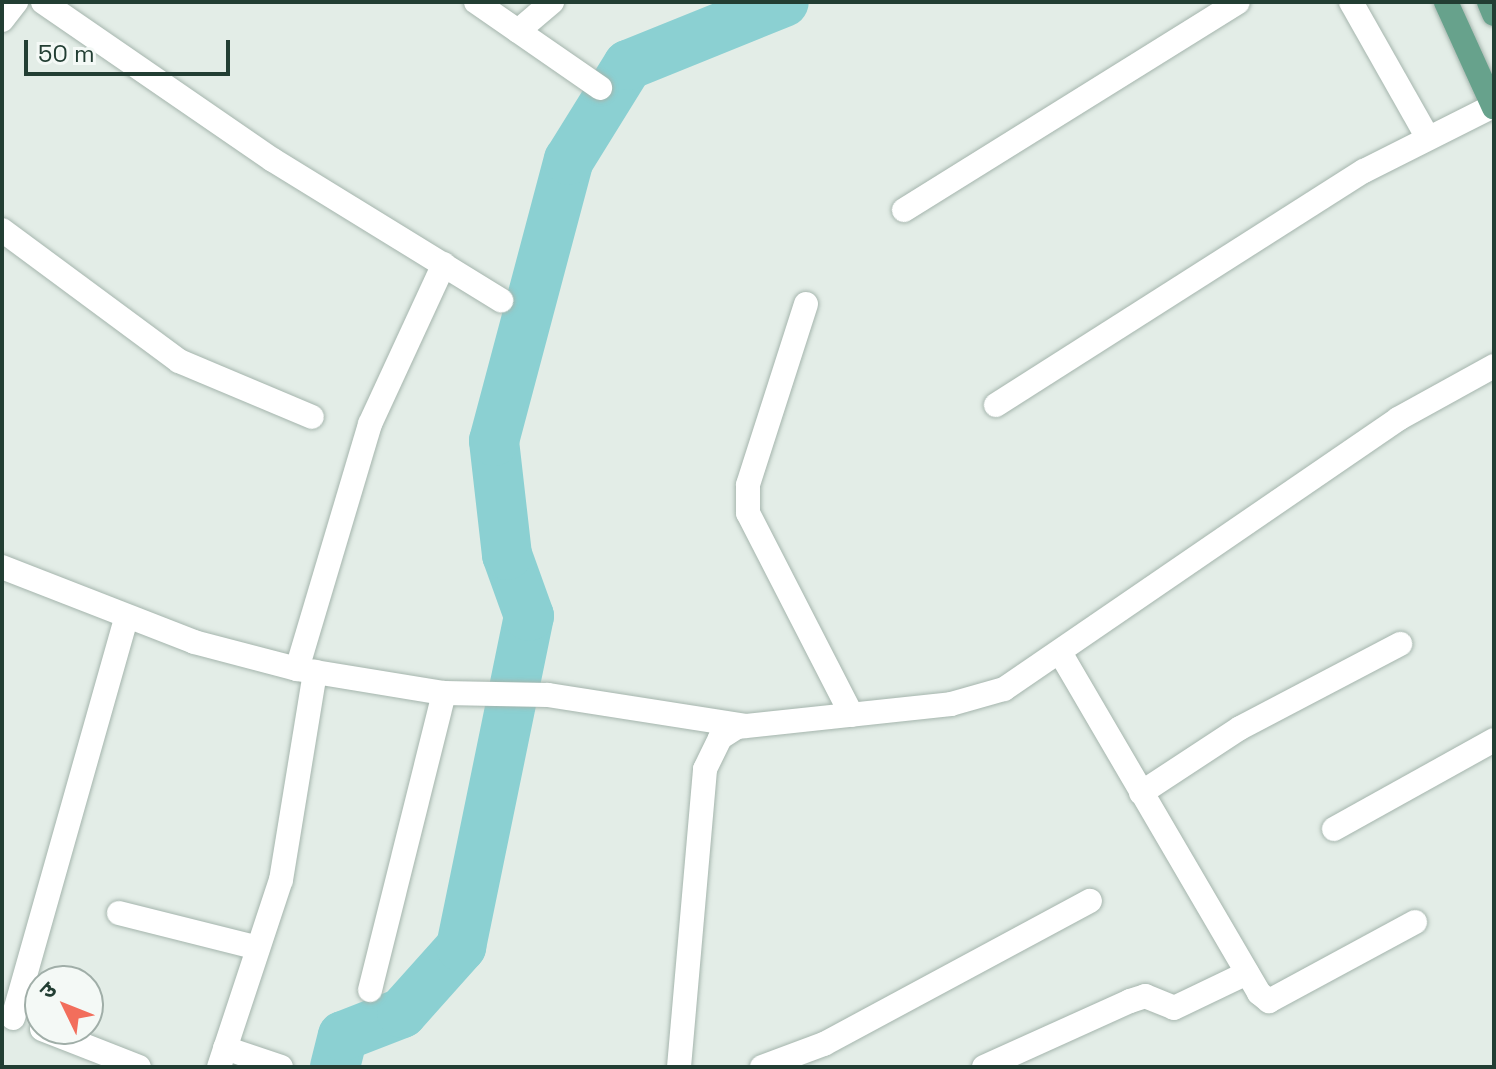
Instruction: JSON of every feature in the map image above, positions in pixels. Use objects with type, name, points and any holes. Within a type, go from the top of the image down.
[{"type":"main road","points":[[1446,2],[1494,107]]},
{"type":"main road","points":[[1489,2],[1494,14]]},
{"type":"street","points":[[2,20],[16,2]]},
{"type":"street","points":[[43,2],[273,160],[501,300]]},
{"type":"street","points":[[476,2],[600,88]]},
{"type":"street","points":[[518,31],[552,2]]},
{"type":"street","points":[[904,210],[1238,2]]},
{"type":"street","points":[[1351,2],[1428,138]]},
{"type":"street","points":[[996,405],[1364,171],[1494,107]]},
{"type":"street","points":[[2,230],[179,361],[312,417]]},
{"type":"street","points":[[281,1067],[222,1058],[285,861],[306,670],[370,424],[444,264]]},
{"type":"street","points":[[806,304],[748,485],[748,513],[852,715]]},
{"type":"street","points":[[4,575],[126,619],[306,670],[444,693],[506,691],[548,695],[746,726],[951,704],[1004,689],[1061,654],[1398,419],[1494,366]]},
{"type":"street","points":[[7,1016],[126,619]]},
{"type":"street","points":[[1141,793],[1248,723],[1400,644]]},
{"type":"street","points":[[1061,654],[1247,973],[1269,1001],[1282,998],[1415,922]]},
{"type":"street","points":[[370,990],[444,693]]},
{"type":"street","points":[[679,1067],[705,769],[720,738],[746,726]]},
{"type":"street","points":[[1334,829],[1494,740]]},
{"type":"street","points":[[762,1067],[824,1044],[1090,901]]},
{"type":"street","points":[[119,913],[258,948]]},
{"type":"street","points":[[984,1067],[1130,1001],[1145,996],[1174,1008],[1247,973]]},
{"type":"street","points":[[82,1045],[139,1067]]},
{"type":"waterway","points":[[335,1067],[343,1036],[402,1013],[461,947],[529,616],[507,555],[494,441],[569,160],[628,65],[784,2]]}]
